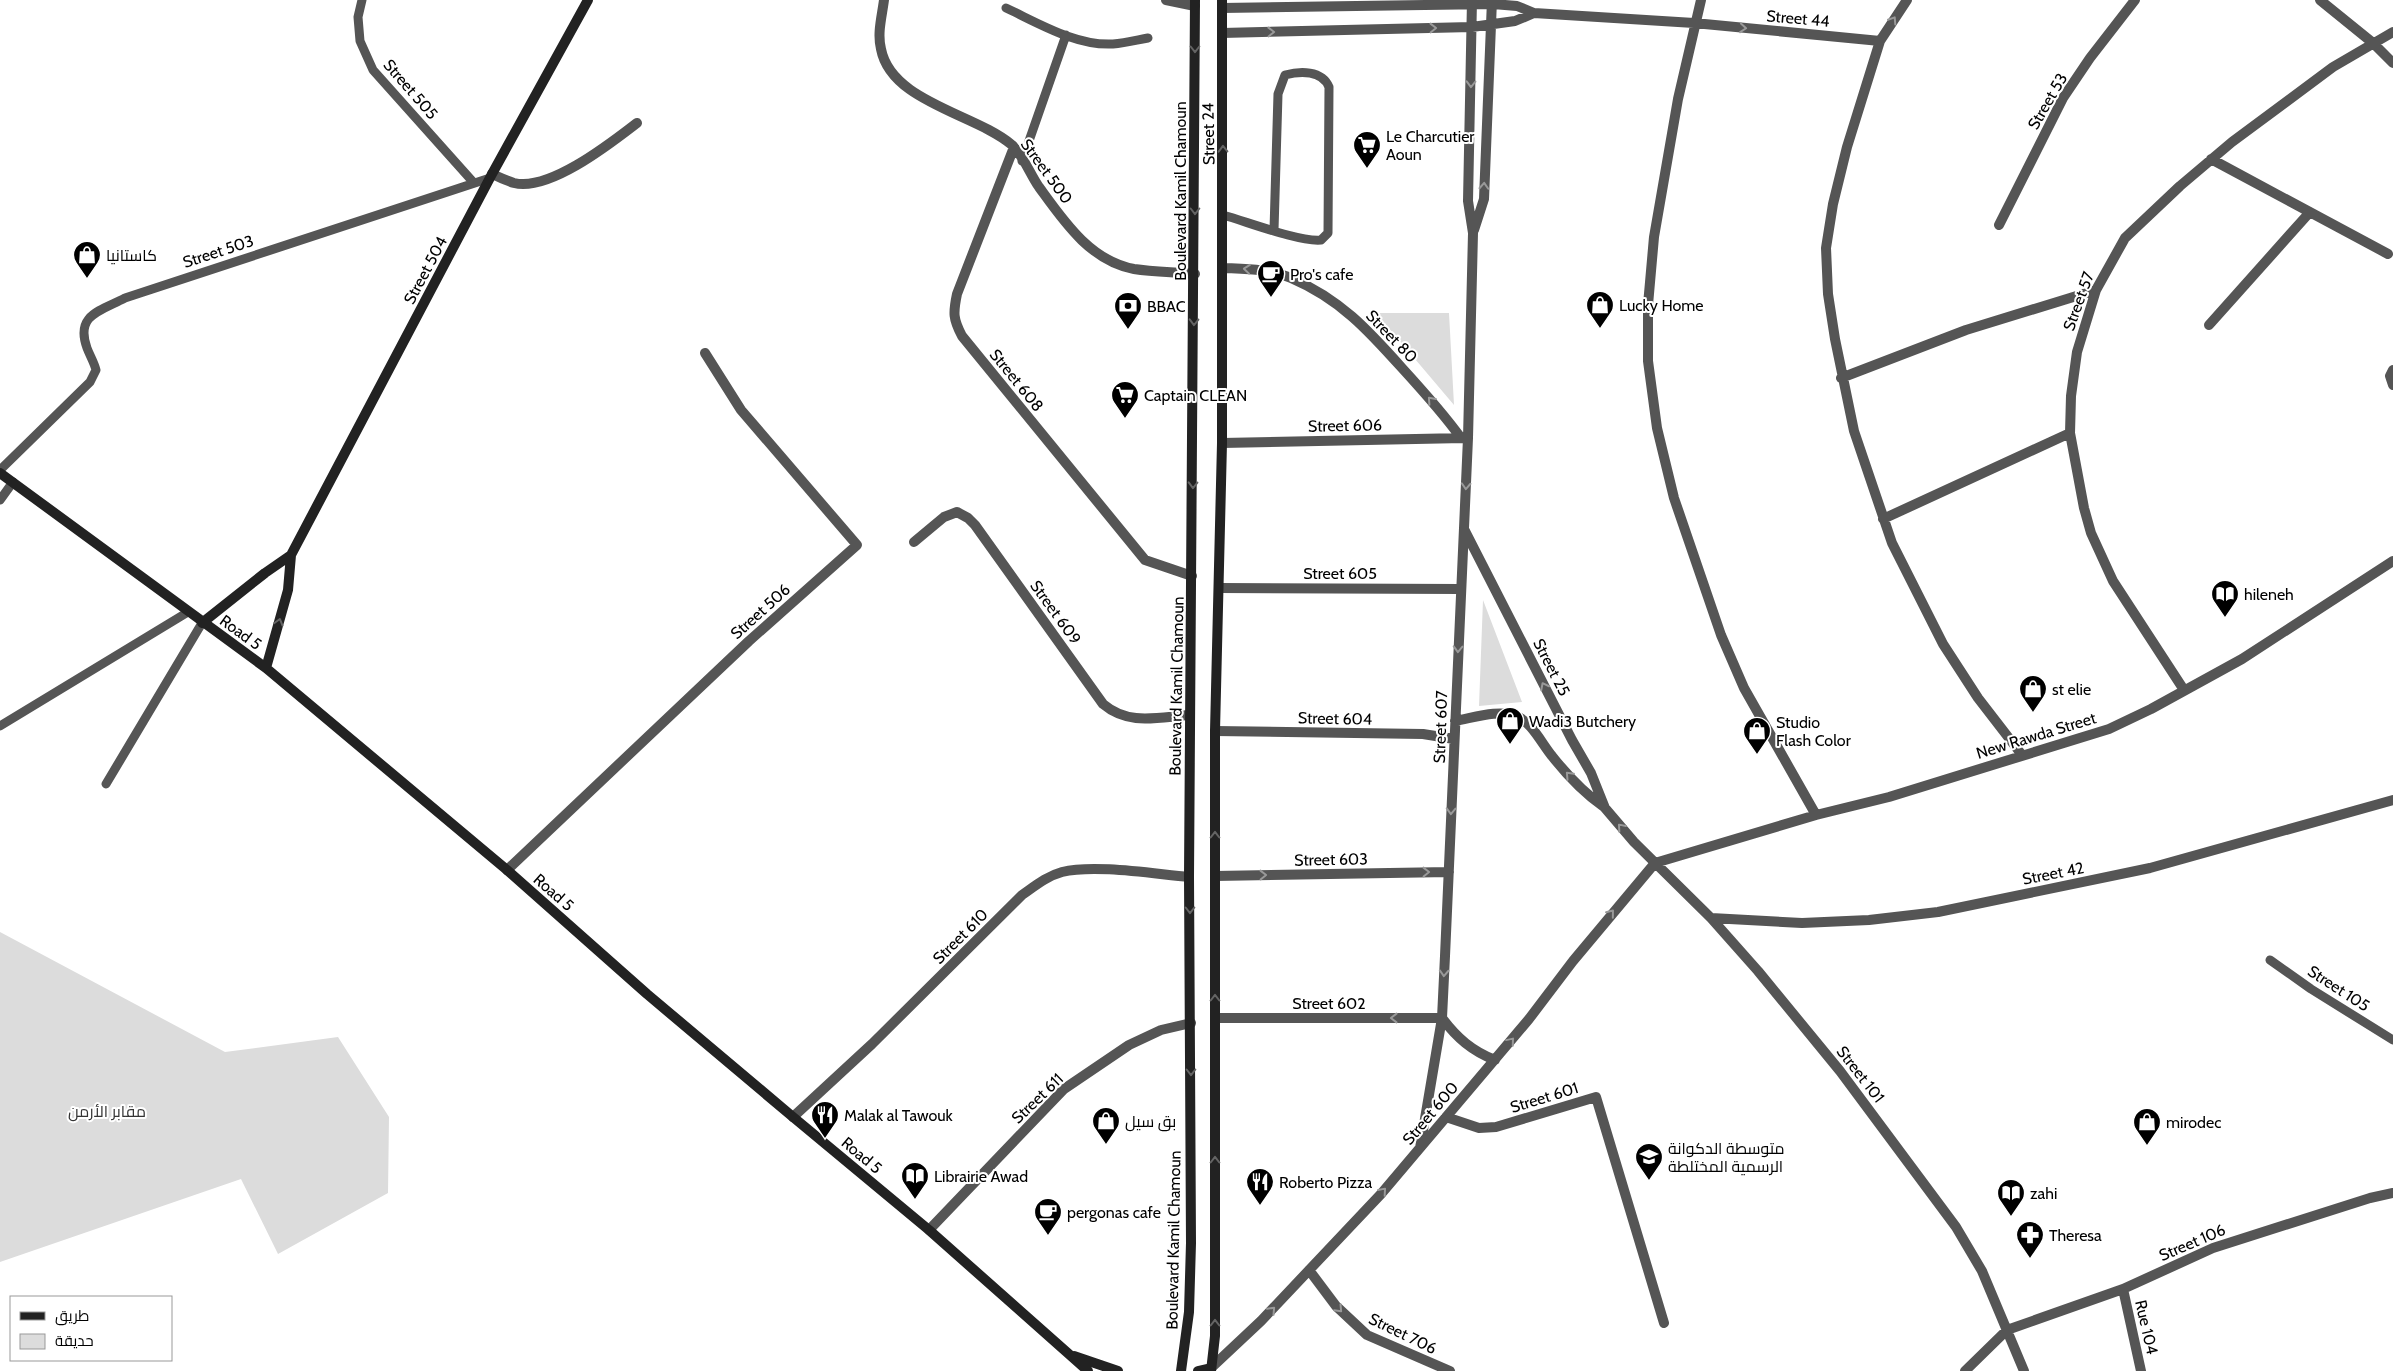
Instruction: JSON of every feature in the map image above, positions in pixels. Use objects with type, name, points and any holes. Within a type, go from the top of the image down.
[{"type":"main road","name":"Street 504","points":[[266,668],[288,590],[291,555],[491,176],[588,0]]},
{"type":"main road","name":"Boulevard Kamil Chamoun","points":[[1181,1371],[1188,1312],[1191,1243],[1189,877],[1195,274],[1195,3]]},
{"type":"main road","name":"Street 24","points":[[1222,4],[1224,268]]},
{"type":"main road","points":[[1198,1371],[1211,1369],[1215,1336],[1215,731],[1224,268]]},
{"type":"main road","name":"Road 5","points":[[0,471],[202,623],[266,668],[507,870],[647,994],[793,1118],[929,1230],[1088,1371]]},
{"type":"main road","name":"Street 504","points":[[202,623],[291,555]]},
{"type":"main road","points":[[1071,1355],[1118,1371]]},
{"type":"street","name":"Street 500","points":[[884,0],[880,36],[881,50],[892,72],[903,84],[987,129],[1014,147],[1067,224],[1103,256],[1134,268],[1195,274]]},
{"type":"street","points":[[1166,0],[1195,3]]},
{"type":"street","points":[[1700,0],[1678,99],[1654,237],[1648,305],[1648,361],[1657,428],[1674,498],[1721,635],[1744,688],[1816,815]]},
{"type":"street","points":[[1907,0],[1880,41],[1845,157],[1833,204],[1826,248],[1828,294],[1841,378],[1854,431],[1892,543],[1943,644],[1978,698],[2022,756]]},
{"type":"street","name":"Street 53","points":[[1999,225],[2063,98],[2090,58],[2135,0]]},
{"type":"street","points":[[2320,0],[2373,43],[2393,63]]},
{"type":"street","points":[[1472,2],[1468,201],[1473,233]]},
{"type":"street","points":[[1473,233],[1484,199],[1492,2]]},
{"type":"street","points":[[1222,4],[1492,2],[1517,6],[1534,13]]},
{"type":"street","points":[[1222,33],[1472,27],[1515,21],[1534,13]]},
{"type":"street","name":"Street 44","points":[[1534,13],[1694,23],[1880,41]]},
{"type":"street","name":"Street 57","points":[[2184,690],[2130,608],[2103,560],[2091,533],[2084,508],[2070,433],[2077,352],[2096,290],[2126,238],[2159,205],[2211,159],[2334,66],[2393,32]]},
{"type":"street","points":[[491,176],[515,184],[547,179],[565,172],[600,150],[637,123]]},
{"type":"street","name":"Street 608","points":[[1014,147],[957,294],[953,312],[956,324],[962,336],[1145,560],[1192,576]]},
{"type":"street","points":[[2211,159],[2388,254]]},
{"type":"street","points":[[2209,325],[2310,212]]},
{"type":"street","name":"Street 607","points":[[1420,1148],[1442,1018],[1461,589],[1473,233]]},
{"type":"street","name":"Street 80","points":[[1224,268],[1248,269],[1289,277],[1328,298],[1366,327],[1465,438]]},
{"type":"street","points":[[1841,378],[1966,330],[2096,290]]},
{"type":"street","name":"Street 506","points":[[507,870],[749,641],[857,545],[741,410],[705,353]]},
{"type":"street","points":[[2393,370],[2390,376],[2393,385]]},
{"type":"street","points":[[1884,519],[2070,433]]},
{"type":"street","name":"Street 606","points":[[1222,443],[1465,438]]},
{"type":"street","name":"Street 609","points":[[914,542],[944,517],[957,512],[963,514],[975,525],[1103,704],[1120,716],[1132,719],[1190,715]]},
{"type":"street","name":"Street 25","points":[[1463,528],[1572,740],[1591,773],[1605,808],[1655,863]]},
{"type":"street","name":"New Rawda Street","points":[[1655,863],[1816,815],[1889,797],[2109,729],[2249,654],[2393,561]]},
{"type":"street","name":"Street 605","points":[[1219,588],[1461,589]]},
{"type":"street","points":[[1455,721],[1500,714],[1517,716],[1525,721],[1552,757],[1578,785],[1605,808]]},
{"type":"street","name":"Street 604","points":[[1215,731],[1422,734],[1454,739]]},
{"type":"street","name":"Street 42","points":[[1711,918],[1802,924],[1869,920],[1938,912],[2150,868],[2393,800]]},
{"type":"street","name":"Street 101","points":[[1655,863],[1711,918],[1758,971],[1840,1071],[1950,1219],[1982,1271],[2024,1371]]},
{"type":"street","name":"Street 600","points":[[1211,1369],[1261,1321],[1381,1194],[1495,1060],[1615,909],[1655,863]]},
{"type":"street","name":"Street 610","points":[[793,1118],[872,1044],[1022,895],[1041,881],[1061,872],[1085,869],[1189,877]]},
{"type":"street","name":"Street 603","points":[[1215,876],[1449,872]]},
{"type":"street","name":"Street 602","points":[[1216,1018],[1442,1018]]},
{"type":"street","points":[[1442,1018],[1451,1030],[1471,1048],[1495,1060]]},
{"type":"street","name":"Street 611","points":[[929,1230],[1064,1090],[1129,1045],[1161,1030],[1190,1022]]},
{"type":"street","name":"Street 601","points":[[1446,1118],[1479,1128],[1496,1127],[1596,1098],[1664,1323]]},
{"type":"street","name":"Street 106","points":[[2007,1330],[2123,1289],[2213,1248],[2370,1198],[2393,1193]]},
{"type":"street","name":"Street 706","points":[[1309,1270],[1336,1306],[1367,1335],[1450,1371]]},
{"type":"street","name":"Rue 104","points":[[2123,1289],[2142,1371]]},
{"type":"street","points":[[1965,1371],[2007,1330]]},
{"type":"lane","name":"Street 505","points":[[362,0],[358,17],[360,41],[373,70],[474,183]]},
{"type":"lane","points":[[1006,8],[1066,35],[1112,44],[1148,38]]},
{"type":"lane","points":[[1022,161],[1066,35]]},
{"type":"lane","points":[[1223,215],[1274,230],[1313,240],[1322,240],[1328,233],[1329,86],[1326,80],[1318,75],[1293,73],[1285,75],[1281,82],[1278,94],[1274,230]]},
{"type":"lane","name":"Street 503","points":[[0,471],[90,382],[96,370],[82,331],[85,323],[92,315],[125,298],[491,176]]},
{"type":"lane","points":[[0,500],[13,482]]},
{"type":"lane","points":[[0,726],[188,612]]},
{"type":"lane","points":[[106,784],[202,623]]},
{"type":"lane","name":"Street 105","points":[[2270,960],[2311,989],[2393,1040]]},
{"type":"green space","points":[[1376,313],[1449,313],[1454,405]]},
{"type":"green space","points":[[1483,600],[1522,702],[1479,706]]},
{"type":"green space","name":"مقابر الأرمن","points":[[0,932],[225,1052],[338,1037],[389,1117],[388,1193],[278,1254],[241,1179],[0,1262]]},
{"type":"place","name":"Le Charcutier Aoun","points":[[1367,169]]},
{"type":"place","name":"كاستانيا","points":[[87,279]]},
{"type":"place","name":"Pro's cafe","points":[[1271,298]]},
{"type":"place","name":"Lucky Home","points":[[1600,329]]},
{"type":"place","name":"BBAC","points":[[1128,330]]},
{"type":"place","name":"Captain CLEAN","points":[[1125,419]]},
{"type":"place","name":"hileneh","points":[[2225,618]]},
{"type":"place","name":"st elie","points":[[2033,713]]},
{"type":"place","name":"Wadi3 Butchery","points":[[1510,745]]},
{"type":"place","name":"Studio Flash Color","points":[[1757,755]]},
{"type":"place","name":"Malak al Tawouk","points":[[825,1139]]},
{"type":"place","name":"بق سيل","points":[[1106,1145]]},
{"type":"place","name":"mirodec","points":[[2147,1146]]},
{"type":"place","name":"متوسطة الدكوانة الرسمية المختلطة","points":[[1649,1181]]},
{"type":"place","name":"Librairie Awad","points":[[915,1200]]},
{"type":"place","name":"Roberto Pizza","points":[[1260,1206]]},
{"type":"place","name":"zahi","points":[[2011,1217]]},
{"type":"place","name":"pergonas cafe","points":[[1048,1236]]},
{"type":"place","name":"Theresa","points":[[2030,1259]]}]
